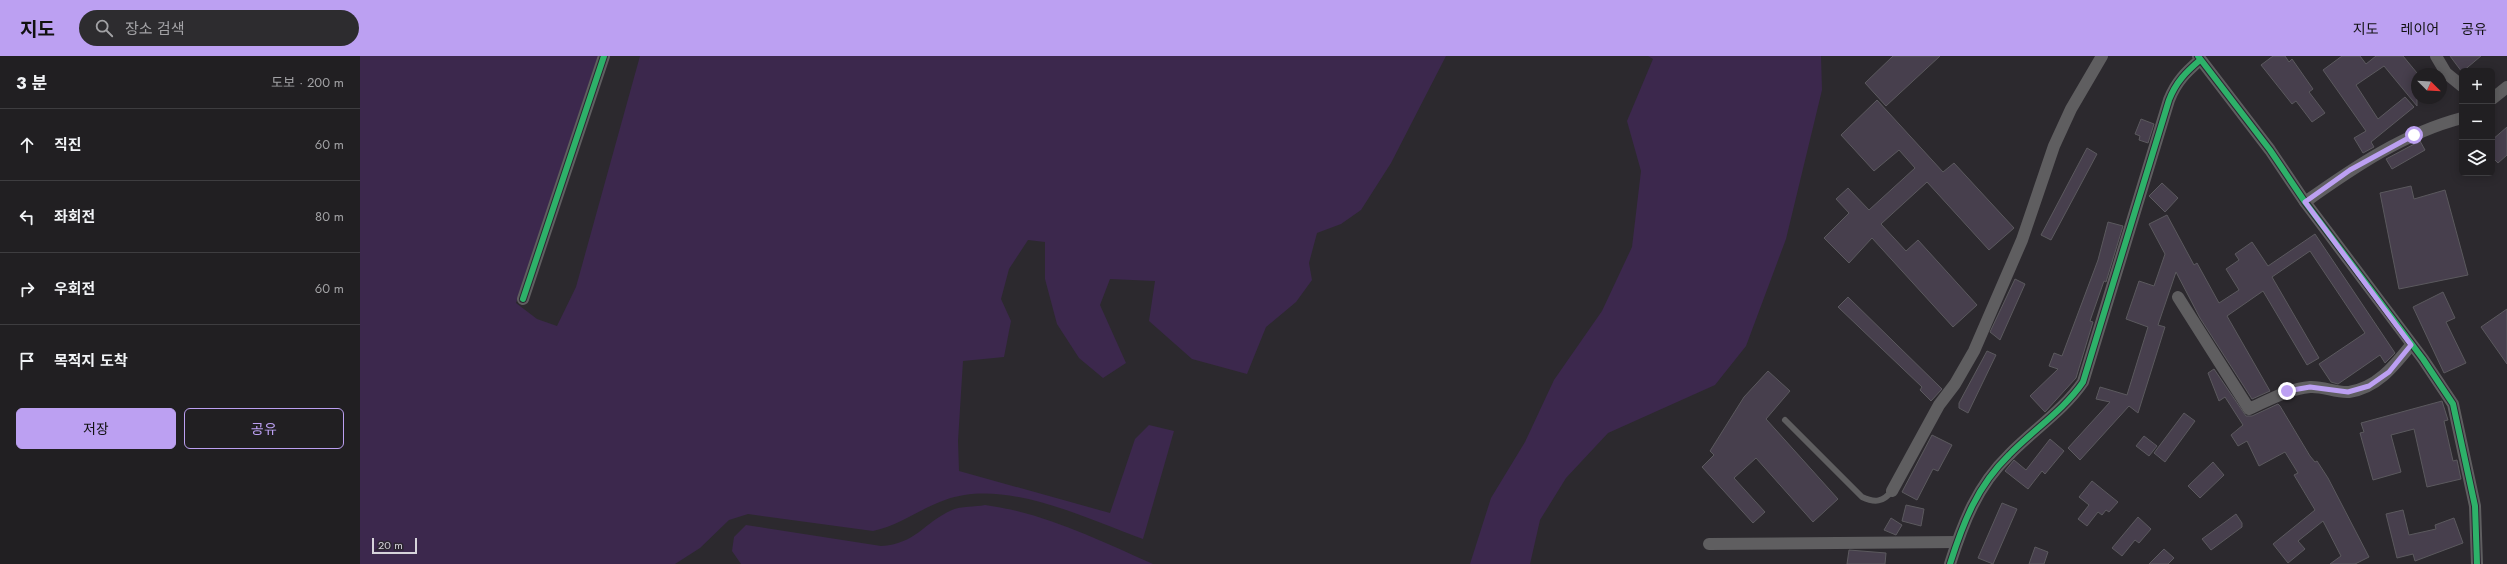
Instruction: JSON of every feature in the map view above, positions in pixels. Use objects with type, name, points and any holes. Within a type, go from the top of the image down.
[{"type":"street","points":[[523,299],[537,264],[604,56]]},
{"type":"street","points":[[1892,491],[1939,405],[1955,384],[1974,350],[2022,240],[2054,146],[2070,109],[2102,56]]},
{"type":"street","points":[[2436,56],[2446,74],[2459,84]]},
{"type":"street","points":[[1950,564],[1973,501],[1986,481],[2008,455],[2074,395],[2083,382],[2174,86],[2199,58],[2270,150],[2305,202],[2453,404],[2475,506],[2477,564]]},
{"type":"street","points":[[2495,97],[2507,87]]},
{"type":"street","points":[[2305,202],[2350,170],[2414,135],[2459,119]]},
{"type":"street","points":[[2178,297],[2249,409],[2287,391],[2310,387],[2348,392],[2369,386],[2389,372],[2411,345]]},
{"type":"street","points":[[1710,544],[1957,542]]},
{"type":"lane","points":[[1785,420],[1862,497],[1872,502],[1885,499],[1892,491]]},
{"type":"shaded area","points":[[360,56],[598,56],[516,303],[537,319],[557,326],[576,287],[640,56],[1446,56],[1391,163],[1361,210],[1341,224],[1317,233],[1309,263],[1312,280],[1296,302],[1266,327],[1247,374],[1192,359],[1149,321],[1155,281],[1110,279],[1100,305],[1126,363],[1103,378],[1079,358],[1057,324],[1045,279],[1045,242],[1028,240],[1009,269],[1001,299],[1011,321],[1004,357],[963,361],[958,441],[959,471],[1110,513],[1135,439],[1149,425],[1174,431],[1143,539],[1045,503],[1019,497],[994,494],[969,494],[945,500],[892,525],[873,531],[748,514],[729,520],[700,548],[675,564],[360,564]]},
{"type":"shaded area","points":[[1648,56],[1821,56],[1822,90],[1786,239],[1746,346],[1715,385],[1608,433],[1566,478],[1540,520],[1530,564],[1470,564],[1491,498],[1525,442],[1554,380],[1602,311],[1632,247],[1641,171],[1627,121],[1653,59]]},
{"type":"shaded area","points":[[985,505],[1029,514],[1071,528],[1153,564],[741,564],[732,551],[734,537],[746,525],[881,546],[903,541],[911,537],[942,515],[952,510]]},
{"type":"building","points":[[1893,56],[1940,56],[1886,106],[1865,83]]},
{"type":"building","points":[[2273,56],[2285,56],[2289,62],[2292,59],[2313,89],[2309,92],[2325,113],[2312,122],[2296,101],[2292,104],[2261,65]]},
{"type":"building","points":[[2342,56],[2360,56],[2366,64],[2376,56],[2403,56],[2413,68],[2411,68],[2411,99],[2384,66],[2356,85],[2378,119],[2405,97],[2414,107],[2371,142],[2374,147],[2363,153],[2354,138],[2366,131],[2323,70]]},
{"type":"building","points":[[2450,56],[2481,56],[2467,68],[2459,68]]},
{"type":"building","points":[[1877,100],[1943,172],[1954,163],[2014,228],[1989,250],[1927,182],[1881,224],[1906,251],[1918,240],[1977,305],[1953,327],[1872,238],[1849,263],[1824,238],[1849,213],[1836,199],[1848,188],[1869,210],[1915,168],[1899,150],[1874,171],[1841,135]]},
{"type":"building","points":[[2141,119],[2154,124],[2148,143],[2139,140],[2140,136],[2135,134]]},
{"type":"building","points":[[2507,127],[2507,155],[2498,163],[2495,160],[2495,137]]},
{"type":"building","points":[[2420,141],[2425,150],[2392,169],[2386,159]]},
{"type":"building","points":[[2087,148],[2097,154],[2051,240],[2041,235]]},
{"type":"building","points":[[2162,183],[2178,198],[2165,212],[2149,196]]},
{"type":"building","points":[[2411,186],[2414,199],[2445,190],[2468,275],[2399,289],[2380,193]]},
{"type":"building","points":[[2167,215],[2194,265],[2197,263],[2219,303],[2239,290],[2226,269],[2239,260],[2235,254],[2252,242],[2268,266],[2315,234],[2395,353],[2385,363],[2380,355],[2338,384],[2331,382],[2319,364],[2365,333],[2310,251],[2272,277],[2319,358],[2307,365],[2263,291],[2227,316],[2270,391],[2252,399],[2200,318],[2176,272],[2158,325],[2165,327],[2138,413],[2129,406],[2080,460],[2068,448],[2110,402],[2096,399],[2100,387],[2127,395],[2148,327],[2126,319],[2139,281],[2154,286],[2165,254],[2149,224]]},
{"type":"building","points":[[2108,222],[2123,226],[2106,282],[2104,281],[2090,321],[2093,322],[2076,378],[2045,412],[2030,396],[2058,369],[2049,366],[2054,353],[2062,356],[2098,260]]},
{"type":"building","points":[[2015,279],[2025,284],[2000,340],[1990,332]]},
{"type":"building","points":[[2443,292],[2455,318],[2446,322],[2466,363],[2444,373],[2413,307]]},
{"type":"building","points":[[1848,297],[1942,389],[1931,401],[1920,390],[1922,387],[1838,307]]},
{"type":"building","points":[[2507,309],[2507,364],[2481,327]]},
{"type":"building","points":[[1987,351],[1996,355],[1968,413],[1959,408],[1959,403]]},
{"type":"building","points":[[2214,369],[2246,416],[2252,416],[2278,404],[2280,406],[2310,456],[2315,462],[2317,461],[2328,478],[2369,557],[2355,564],[2330,564],[2341,556],[2323,521],[2298,541],[2305,549],[2288,563],[2273,544],[2315,510],[2294,475],[2298,473],[2285,452],[2259,466],[2247,441],[2238,446],[2231,435],[2243,425],[2225,397],[2219,401],[2208,373]]},
{"type":"building","points":[[1768,371],[1790,391],[1766,419],[1838,499],[1813,522],[1756,458],[1734,478],[1765,512],[1753,523],[1702,467],[1714,455],[1710,451],[1744,397]]},
{"type":"building","points":[[2442,401],[2448,420],[2444,421],[2453,461],[2457,460],[2461,479],[2427,487],[2414,429],[2391,435],[2401,472],[2373,480],[2360,433],[2364,432],[2361,423]]},
{"type":"building","points":[[2184,413],[2195,421],[2165,462],[2154,453]]},
{"type":"building","points":[[1932,435],[1952,445],[1938,471],[1933,469],[1917,500],[1902,492]]},
{"type":"building","points":[[2144,436],[2157,446],[2149,456],[2136,446]]},
{"type":"building","points":[[2050,439],[2064,451],[2045,474],[2042,471],[2028,489],[2005,471],[2014,460],[2026,470]]},
{"type":"building","points":[[2213,462],[2224,475],[2200,498],[2188,486]]},
{"type":"building","points":[[2092,481],[2118,502],[2109,512],[2106,510],[2102,515],[2098,512],[2087,526],[2078,519],[2089,505],[2079,497]]},
{"type":"building","points":[[2002,503],[2017,509],[1993,564],[1978,558]]},
{"type":"building","points":[[1906,505],[1924,509],[1921,526],[1902,521]]},
{"type":"building","points":[[2403,510],[2409,535],[2436,529],[2435,525],[2454,518],[2463,543],[2415,561],[2413,554],[2397,558],[2386,514]]},
{"type":"building","points":[[2236,514],[2242,523],[2242,527],[2211,550],[2202,539]]},
{"type":"building","points":[[2138,517],[2151,529],[2139,543],[2135,540],[2122,556],[2112,548]]},
{"type":"building","points":[[1891,518],[1902,525],[1896,535],[1884,530]]},
{"type":"building","points":[[2035,547],[2048,552],[2044,564],[2029,564]]},
{"type":"building","points":[[2164,549],[2174,558],[2168,564],[2149,564]]},
{"type":"building","points":[[1849,550],[1886,553],[1885,564],[1847,564]]},
{"type":"cycle path","points":[[523,299],[604,56]]},
{"type":"cycle path","points":[[2198,56],[2270,150],[2305,202],[2423,359],[2453,404],[2475,506],[2477,564]]},
{"type":"cycle path","points":[[1950,564],[1960,534],[1972,506],[1988,479],[2018,446],[2067,402],[2083,382],[2169,100],[2182,78],[2200,60]]},
{"type":"route","points":[[2287,391],[2310,387],[2328,388],[2348,392],[2369,386],[2389,372],[2411,345],[2305,202],[2350,170],[2414,135]]}]
